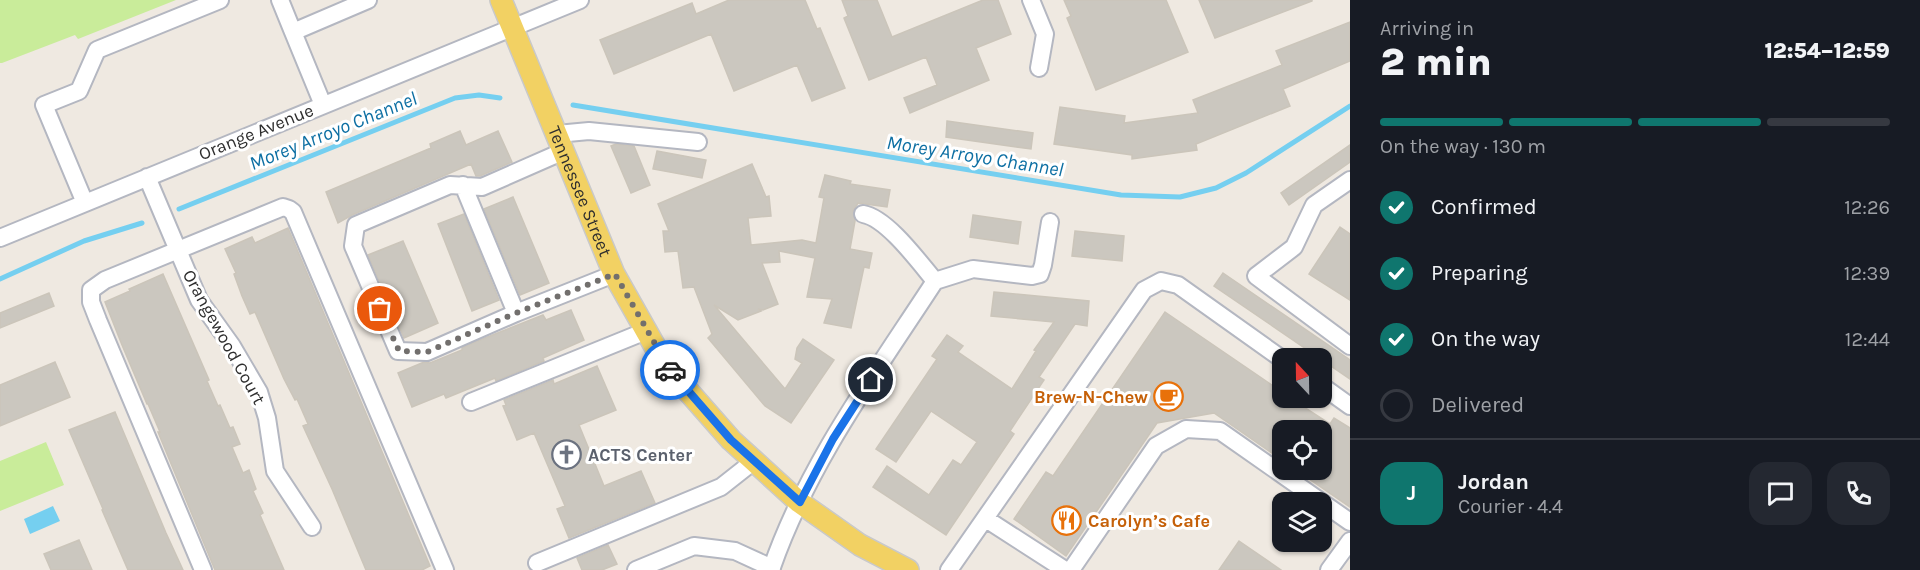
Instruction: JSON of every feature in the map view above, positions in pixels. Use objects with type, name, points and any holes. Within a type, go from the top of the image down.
[{"type":"main road","name":"Tennessee Street","points":[[501,0],[615,274],[666,366],[731,440],[800,502],[860,545],[908,570]]},
{"type":"street","points":[[85,203],[44,105],[79,91],[97,50],[220,0]]},
{"type":"street","points":[[280,0],[323,105]]},
{"type":"street","points":[[293,32],[368,0]]},
{"type":"street","name":"Orange Avenue","points":[[0,238],[580,0]]},
{"type":"street","points":[[1031,0],[1045,34],[1039,68]]},
{"type":"street","points":[[615,274],[516,313],[427,352],[399,351],[353,246],[356,225],[450,185],[483,187],[560,143],[590,131],[698,141]]},
{"type":"street","name":"Orangewood Court","points":[[147,177],[199,300],[232,346],[258,392],[267,418],[275,471],[312,527]]},
{"type":"street","points":[[1350,180],[1314,205],[1294,247],[1256,276],[1350,345]]},
{"type":"street","points":[[463,185],[516,313]]},
{"type":"street","points":[[202,570],[98,320],[90,296],[91,290],[98,284],[178,250],[277,209],[289,208],[293,212],[445,570]]},
{"type":"street","points":[[863,214],[871,215],[885,225],[935,281]]},
{"type":"street","points":[[636,570],[694,546],[735,551],[772,569],[780,544],[833,439],[935,281],[973,269],[1032,276],[1040,273],[1050,222]]},
{"type":"street","points":[[949,570],[1144,290],[1161,281],[1178,285],[1272,351]]},
{"type":"street","points":[[471,402],[646,331]]},
{"type":"street","points":[[1332,393],[1350,406]]},
{"type":"street","points":[[1071,570],[1156,446],[1186,429],[1220,431],[1350,522]]},
{"type":"street","points":[[537,563],[721,487],[754,461]]},
{"type":"street","points":[[986,519],[1065,570]]},
{"type":"street","points":[[1329,570],[1350,541]]},
{"type":"green space","points":[[0,0],[176,0],[78,39],[75,35],[0,63]]},
{"type":"green space","points":[[46,442],[64,485],[0,511],[0,461]]},
{"type":"water","points":[[53,506],[60,521],[30,534],[24,519]]},
{"type":"building","points":[[729,0],[805,0],[817,29],[820,28],[845,88],[812,101],[797,65],[734,91],[711,34],[614,74],[600,40],[692,3],[696,14]]},
{"type":"building","points":[[842,0],[877,0],[892,37],[983,0],[998,0],[1011,34],[976,48],[989,80],[910,113],[904,98],[937,85],[926,57],[869,80],[844,18],[848,16]]},
{"type":"building","points":[[1064,0],[1166,0],[1188,52],[1096,90],[1067,18],[1071,16]]},
{"type":"building","points":[[1199,0],[1312,0],[1312,1],[1215,38]]},
{"type":"building","points":[[1350,22],[1350,61],[1283,89],[1290,106],[1196,144],[1197,150],[1132,159],[1132,155],[1054,144],[1060,107],[1125,116],[1124,123],[1198,113],[1193,100],[1282,65],[1276,51]]},
{"type":"building","points":[[947,121],[1033,133],[1031,149],[946,137]]},
{"type":"building","points":[[460,131],[466,145],[498,131],[512,162],[480,176],[476,176],[471,164],[338,223],[326,192],[431,148],[430,144]]},
{"type":"building","points":[[616,144],[634,146],[650,185],[631,193],[611,146]]},
{"type":"building","points":[[1350,145],[1350,162],[1289,205],[1281,193]]},
{"type":"building","points":[[657,151],[706,160],[702,178],[653,169]]},
{"type":"building","points":[[752,164],[766,197],[769,196],[771,216],[748,218],[751,245],[802,240],[816,243],[824,198],[819,197],[825,175],[851,181],[850,184],[890,190],[887,207],[858,203],[853,211],[855,221],[850,249],[872,253],[869,268],[864,267],[851,328],[824,323],[832,299],[807,297],[815,258],[779,251],[780,262],[762,263],[778,304],[763,310],[758,309],[761,311],[738,320],[714,305],[785,389],[802,363],[795,359],[797,348],[803,339],[834,360],[791,423],[765,406],[708,338],[712,334],[694,287],[683,288],[678,251],[665,252],[663,231],[669,231],[658,204]]},
{"type":"building","points":[[513,197],[549,283],[520,295],[484,209]]},
{"type":"building","points":[[464,214],[499,300],[472,311],[438,224]]},
{"type":"building","points":[[973,215],[1021,222],[1018,244],[970,237]]},
{"type":"building","points":[[1340,227],[1350,234],[1350,300],[1309,274]]},
{"type":"building","points":[[288,228],[430,566],[422,570],[366,570],[303,426],[308,424],[297,399],[295,400],[284,379],[255,312],[250,314],[242,296],[234,274],[236,273],[225,249],[252,237],[255,243]]},
{"type":"building","points":[[1075,231],[1124,236],[1122,261],[1072,256]]},
{"type":"building","points":[[403,241],[438,323],[404,338],[368,255]]},
{"type":"building","points":[[1223,273],[1350,360],[1350,379],[1332,367],[1332,348],[1305,348],[1214,286]]},
{"type":"building","points":[[163,274],[218,406],[220,405],[230,428],[233,427],[240,444],[232,447],[243,473],[249,470],[256,489],[253,491],[263,513],[260,515],[284,570],[215,570],[158,432],[160,432],[122,345],[105,302]]},
{"type":"building","points":[[994,292],[1089,301],[1087,326],[1075,324],[1039,377],[1044,380],[1010,431],[1014,434],[946,535],[873,487],[887,466],[929,495],[953,460],[961,465],[977,442],[931,411],[896,462],[876,449],[937,359],[932,356],[947,335],[963,346],[958,352],[1012,389],[1036,351],[1034,350],[1054,322],[991,316]]},
{"type":"building","points":[[49,293],[54,306],[0,328],[0,313]]},
{"type":"building","points":[[571,310],[584,340],[543,358],[544,361],[496,381],[495,378],[446,398],[444,394],[412,407],[398,373],[424,362],[430,363],[543,315],[546,320]]},
{"type":"building","points":[[1165,312],[1272,385],[1272,408],[1305,408],[1324,420],[1272,420],[1272,453],[1214,413],[1157,423],[1066,556],[1014,519],[1046,472],[1053,476]]},
{"type":"building","points":[[55,362],[70,397],[0,426],[0,385]]},
{"type":"building","name":"ACTS Center","points":[[597,366],[616,410],[579,425],[604,486],[641,471],[655,503],[569,538],[557,509],[565,506],[534,433],[517,440],[503,406],[506,405],[504,400],[553,380],[554,384]]},
{"type":"building","points":[[115,412],[183,570],[128,570],[102,510],[69,430]]},
{"type":"building","points":[[1334,418],[1350,428],[1350,507],[1332,495],[1332,492],[1328,492],[1311,480],[1332,480],[1332,421]]},
{"type":"building","points":[[79,540],[92,570],[51,570],[44,554]]},
{"type":"building","points":[[1239,541],[1281,570],[1219,570]]},
{"type":"building","points":[[608,545],[617,564],[602,570],[582,570],[577,558]]},
{"type":"waterway","name":"Morey Arroyo Channel","points":[[179,209],[455,98],[479,95],[500,98]]},
{"type":"waterway","name":"Morey Arroyo Channel","points":[[573,105],[1121,195],[1180,197],[1216,188],[1246,173],[1350,106]]},
{"type":"waterway","name":"Morey Arroyo Channel","points":[[0,279],[84,241],[142,223]]},
{"type":"way so far","points":[[380,309],[399,351],[427,352],[516,313],[615,274],[670,370]]},
{"type":"place","name":"Brew-N-Chew","points":[[1169,397]]},
{"type":"place","name":"ACTS Center","points":[[567,455]]},
{"type":"place","name":"Carolyn’s Cafe","points":[[1067,521]]},
{"type":"route","points":[[670,370],[731,440],[800,502],[833,439],[871,380]]}]
